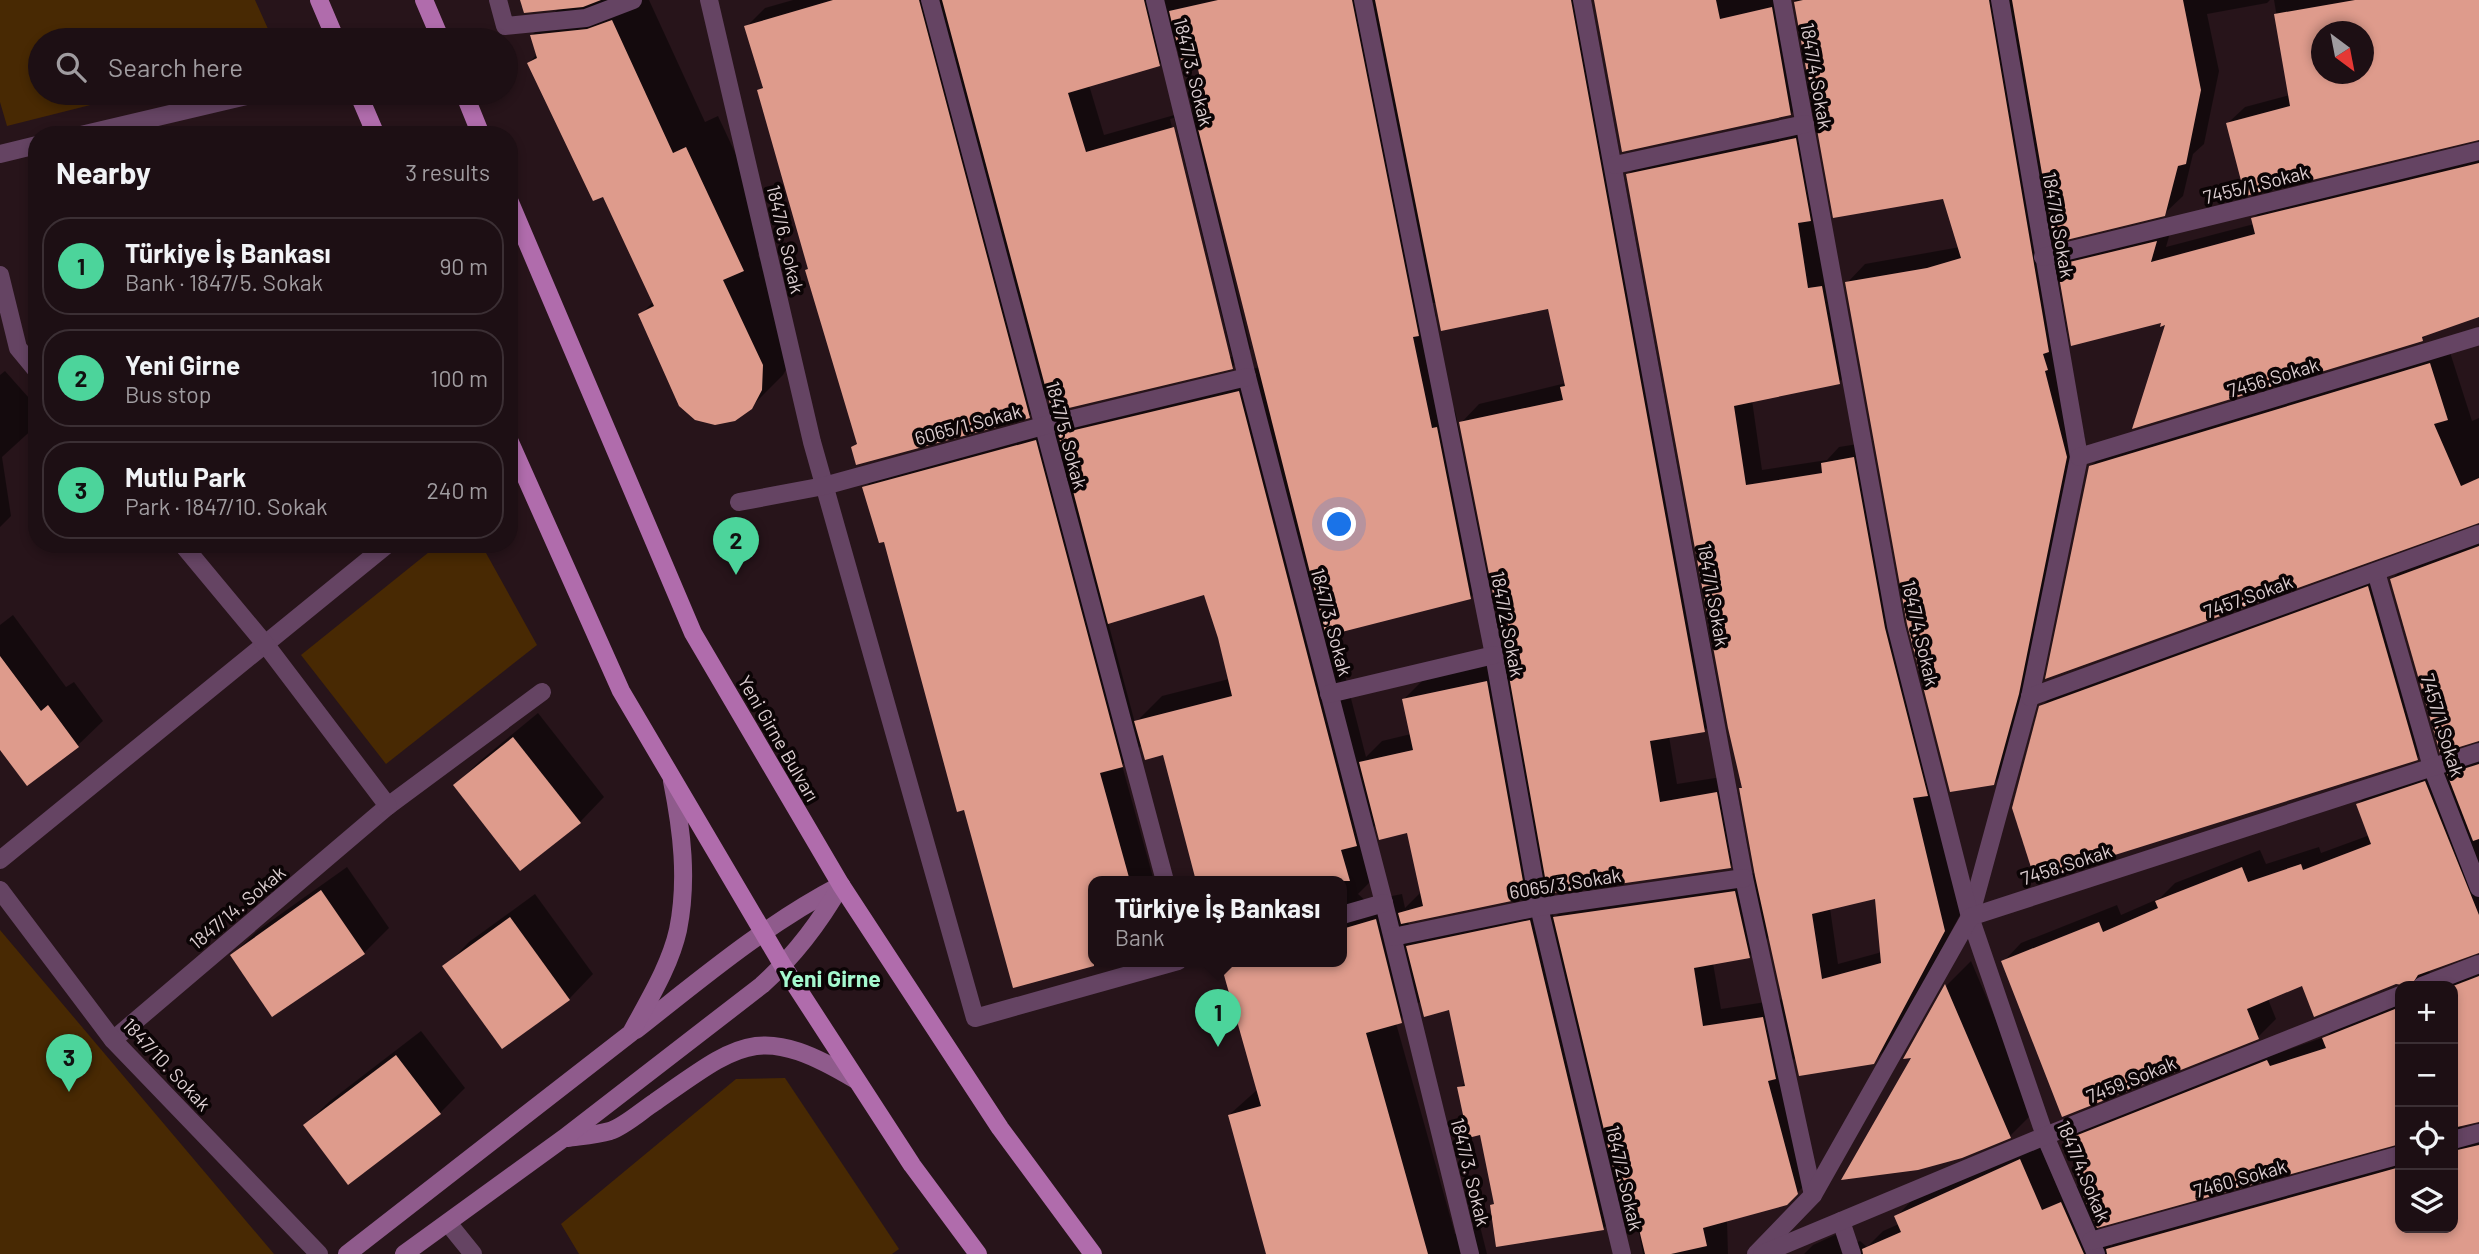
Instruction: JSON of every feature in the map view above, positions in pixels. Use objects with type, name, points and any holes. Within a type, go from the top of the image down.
[{"type":"main road","points":[[319,0],[331,28]]},
{"type":"main road","points":[[424,0],[436,28]]},
{"type":"main road","points":[[363,105],[372,126]]},
{"type":"main road","points":[[469,105],[477,126]]},
{"type":"main road","name":"Yeni Girne Bulvarı","points":[[518,221],[694,633],[841,885],[1000,1128],[1093,1254]]},
{"type":"main road","points":[[518,460],[621,691],[669,767],[783,966],[912,1165],[978,1254]]},
{"type":"main road","points":[[631,1033],[657,983],[677,932],[684,873],[681,826],[669,767]]},
{"type":"main road","points":[[347,1254],[762,932],[796,909],[841,885]]},
{"type":"main road","points":[[404,1254],[564,1138],[783,966],[826,912],[841,885]]},
{"type":"main road","points":[[564,1138],[612,1131],[721,1056],[759,1044],[790,1046],[817,1057],[856,1080]]},
{"type":"street","points":[[498,0],[505,26],[586,18],[633,0]]},
{"type":"street","name":"1847/6. Sokak","points":[[709,0],[824,486]]},
{"type":"street","name":"1847/5. Sokak","points":[[930,0],[1164,876]]},
{"type":"street","name":"1847/3. Sokak","points":[[1156,0],[1247,377],[1393,937],[1470,1254]]},
{"type":"street","name":"1847/2.Sokak","points":[[1363,0],[1493,655],[1539,907],[1622,1254]]},
{"type":"street","name":"1847/1.Sokak","points":[[1583,0],[1744,878],[1813,1195]]},
{"type":"street","name":"1847/4.Sokak","points":[[1782,0],[1896,626],[1970,918],[2045,1136],[2093,1248]]},
{"type":"street","name":"1847/9.Sokak","points":[[2000,0],[2079,457]]},
{"type":"street","points":[[119,126],[208,105]]},
{"type":"street","points":[[1615,165],[1805,124]]},
{"type":"street","points":[[0,154],[28,147]]},
{"type":"street","name":"7455/1.Sokak","points":[[2043,257],[2479,151]]},
{"type":"street","points":[[0,275],[5,310],[18,348],[28,360]]},
{"type":"street","name":"7456.Sokak","points":[[2079,457],[2479,336]]},
{"type":"street","name":"6065/1.Sokak","points":[[739,502],[824,486],[1043,426],[1247,377]]},
{"type":"street","points":[[1756,1254],[1813,1195],[1970,918],[2031,697],[2079,457]]},
{"type":"street","points":[[824,486],[975,1018],[1157,967]]},
{"type":"street","name":"7457.Sokak","points":[[2031,697],[2479,534]]},
{"type":"street","points":[[189,553],[266,645],[388,806]]},
{"type":"street","points":[[0,860],[377,553]]},
{"type":"street","name":"7457/1.Sokak","points":[[2376,572],[2432,767],[2479,888]]},
{"type":"street","points":[[1329,694],[1493,655]]},
{"type":"street","name":"1847/14. Sokak","points":[[113,1040],[388,806],[542,692]]},
{"type":"street","name":"7458.Sokak","points":[[1970,918],[2479,752]]},
{"type":"street","name":"6065/3.Sokak","points":[[1393,937],[1539,907],[1744,878]]},
{"type":"street","name":"1847/10. Sokak","points":[[0,890],[113,1040],[319,1254]]},
{"type":"street","points":[[1347,914],[1384,903]]},
{"type":"street","points":[[2435,981],[2479,964]]},
{"type":"street","name":"7459.Sokak","points":[[1762,1254],[2045,1136],[2395,997]]},
{"type":"street","points":[[2458,1139],[2479,1133]]},
{"type":"street","name":"7460.Sokak","points":[[2093,1248],[2395,1157]]},
{"type":"street","points":[[1841,1221],[1852,1254]]},
{"type":"street","points":[[448,1223],[472,1254]]},
{"type":"shaded area","points":[[0,0],[255,0],[268,28],[28,28],[28,105],[90,105],[7,126],[0,102]]},
{"type":"shaded area","points":[[428,553],[486,553],[537,645],[386,764],[301,655]]},
{"type":"shaded area","points":[[0,930],[274,1254],[0,1254]]},
{"type":"shaded area","points":[[785,1078],[899,1249],[892,1254],[579,1254],[561,1224],[736,1079]]},
{"type":"building","points":[[520,0],[601,0],[583,7],[524,13]]},
{"type":"building","points":[[833,0],[919,0],[1030,418],[856,465],[851,447],[857,444],[805,270],[808,269],[757,90],[763,88],[744,26]]},
{"type":"building","points":[[942,0],[1144,0],[1160,66],[1068,93],[1086,152],[1174,127],[1233,369],[1052,412]]},
{"type":"building","points":[[1218,0],[1352,0],[1419,336],[1413,337],[1432,428],[1437,427],[1471,599],[1326,636],[1196,121],[1209,117],[1195,56],[1181,60],[1169,11]]},
{"type":"building","points":[[1375,0],[1571,0],[1705,732],[1650,741],[1660,802],[1717,792],[1731,868],[1548,894],[1509,676],[1515,675],[1512,664],[1516,663],[1501,592],[1493,594],[1459,422],[1563,400],[1560,387],[1565,386],[1548,309],[1441,331]]},
{"type":"building","points":[[1594,0],[1716,0],[1720,19],[1772,7],[1791,115],[1622,152]]},
{"type":"building","points":[[1989,0],[2049,352],[2043,354],[2048,370],[2045,371],[2067,457],[2019,694],[1994,785],[1950,792],[1907,624],[1845,282],[1927,268],[1961,258],[1943,199],[1833,218],[1794,2]]},
{"type":"building","points":[[2012,0],[2183,0],[2201,90],[2186,164],[2178,166],[2165,216],[2054,243]]},
{"type":"building","points":[[2355,0],[2479,0],[2479,140],[2245,196],[2226,123],[2290,106],[2274,14]]},
{"type":"building","points":[[612,20],[673,153],[686,147],[744,271],[723,280],[763,365],[762,390],[752,409],[735,421],[715,425],[695,420],[679,406],[638,314],[654,306],[603,197],[593,201],[527,63],[537,58],[530,35],[587,29]]},
{"type":"building","points":[[1796,138],[1811,221],[1798,223],[1808,288],[1822,286],[1840,384],[1734,406],[1746,485],[1822,473],[1821,463],[1854,457],[1885,628],[1928,796],[1913,798],[1945,931],[1874,1064],[1799,1076],[1755,876],[1739,788],[1742,788],[1728,728],[1626,174]],"holes":[[[1875,899],[1881,963],[1822,979],[1812,914]]]},
{"type":"building","points":[[2479,163],[2479,317],[2422,337],[2423,341],[2132,429],[2165,325],[2160,327],[2161,323],[2071,346],[2057,265],[2157,241],[2151,262],[2255,234],[2251,218]]},
{"type":"building","points":[[2430,363],[2448,420],[2434,424],[2461,486],[2479,478],[2479,523],[2045,679],[2089,466]]},
{"type":"building","points":[[1239,391],[1357,846],[1341,850],[1350,881],[1347,881],[1347,876],[1195,876],[1163,755],[1145,760],[1134,721],[1232,696],[1218,638],[1204,595],[1108,624],[1058,434]]},
{"type":"building","points":[[1036,440],[1123,767],[1100,773],[1129,876],[1088,876],[1088,967],[1090,967],[1013,988],[964,810],[957,812],[884,542],[879,543],[862,487]]},
{"type":"building","points":[[2479,546],[2479,741],[2440,753],[2390,579]]},
{"type":"building","points":[[2368,586],[2418,760],[2035,880],[2012,808],[2039,706]]},
{"type":"building","points":[[0,656],[41,711],[48,705],[79,747],[27,786],[0,750]]},
{"type":"building","points":[[1487,681],[1526,898],[1401,924],[1398,913],[1423,906],[1407,833],[1379,840],[1359,762],[1413,750],[1402,699]]},
{"type":"building","points":[[513,737],[581,823],[520,871],[453,785]]},
{"type":"building","points":[[2479,764],[2479,839],[2473,841],[2447,774]]},
{"type":"building","points":[[2425,781],[2479,915],[2479,953],[2418,975],[2414,981],[2395,981],[2395,984],[2314,1017],[2302,986],[2247,1009],[2259,1039],[2062,1117],[2001,961],[2099,922],[2103,932],[2158,908],[2155,901],[2242,867],[2248,882],[2301,864],[2303,870],[2371,844],[2356,804]]},
{"type":"building","points":[[321,890],[365,954],[272,1017],[230,955]]},
{"type":"building","points":[[1735,891],[1750,958],[1694,968],[1703,1026],[1763,1017],[1776,1079],[1768,1081],[1798,1194],[1787,1205],[1703,1228],[1707,1246],[1671,1254],[1645,1254],[1638,1225],[1627,1226],[1553,917]]},
{"type":"building","points":[[510,917],[570,1000],[502,1049],[442,966]]},
{"type":"building","points":[[1376,919],[1402,1023],[1366,1033],[1428,1254],[1266,1254],[1228,1115],[1261,1106],[1222,967],[1347,967],[1347,928]]},
{"type":"building","points":[[1530,920],[1604,1230],[1496,1247],[1490,1205],[1494,1204],[1480,1135],[1468,1138],[1457,1087],[1465,1086],[1449,1010],[1424,1017],[1406,946]]},
{"type":"building","points":[[2479,976],[2479,1122],[2458,1127],[2458,1044],[2458,984]]},
{"type":"building","points":[[1945,984],[2011,1138],[1962,1158],[1918,1170],[1841,1180],[1911,1058],[1903,1059]]},
{"type":"building","points":[[2395,1009],[2395,1145],[2097,1228],[2082,1193],[2090,1190],[2070,1138],[2267,1060],[2270,1066],[2326,1048],[2322,1038]]},
{"type":"building","points":[[396,1055],[441,1114],[348,1185],[303,1125]]},
{"type":"building","points":[[2479,1145],[2479,1254],[2107,1254],[2106,1249],[2395,1168],[2395,1233],[2458,1233],[2458,1150]]},
{"type":"building","points":[[2020,1159],[2042,1210],[2061,1202],[2084,1254],[1863,1254],[1862,1249],[1901,1232],[1894,1216]]},
{"type":"place","name":"Yeni Girne","points":[[736,575]]},
{"type":"place","name":"Türkiye İş Bankası","points":[[1218,1047]]},
{"type":"place","name":"Mutlu Park","points":[[69,1092]]},
{"type":"district","name":"Yeni Girne","points":[[830,978]]}]
